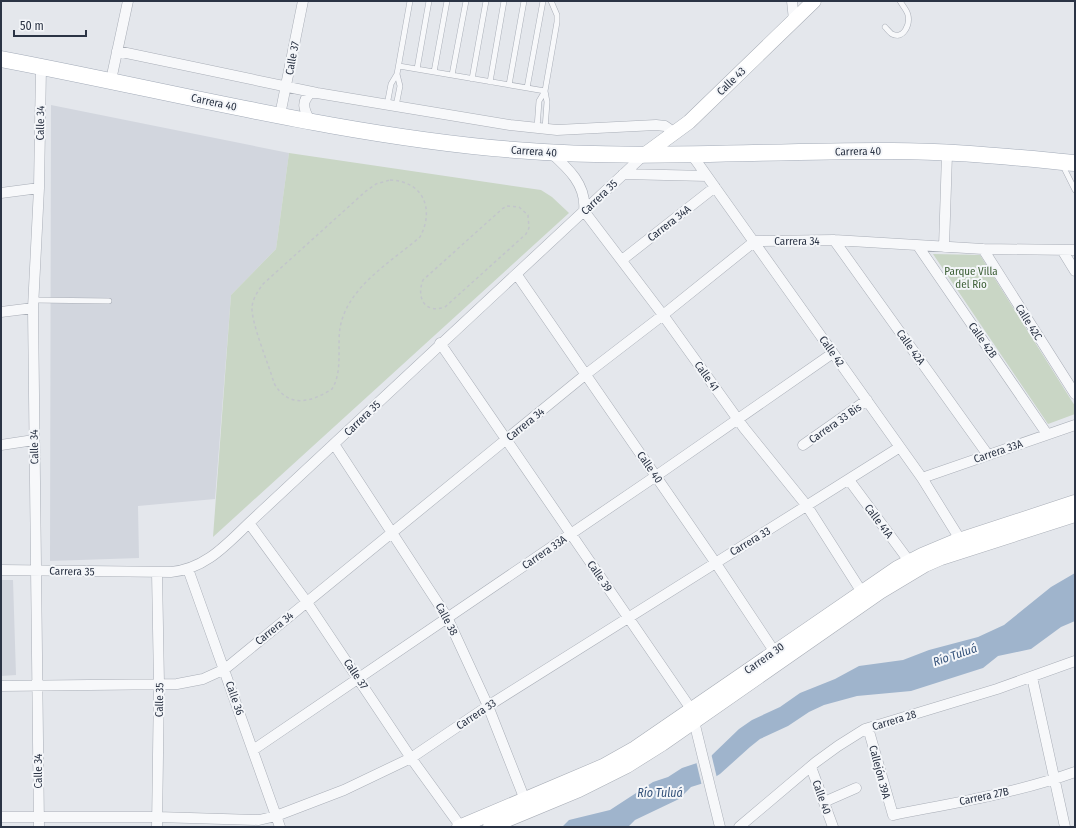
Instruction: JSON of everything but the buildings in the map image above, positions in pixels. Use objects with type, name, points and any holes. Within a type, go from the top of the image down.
[{"type":"main road","name":"Calle 43","points":[[644,155],[675,133],[699,113],[814,1]]},
{"type":"main road","name":"Carrera 40","points":[[1,59],[310,121],[480,147],[550,152],[644,155],[883,150],[1068,162]]},
{"type":"main road","name":"Carrera 30","points":[[864,596],[964,544],[1075,502]]},
{"type":"main road","name":"Carrera 30","points":[[490,827],[527,805],[618,758],[693,715],[864,596],[909,561],[935,549],[964,544],[1075,515]]},
{"type":"main road","name":"Carrera 30","points":[[460,827],[527,805]]},
{"type":"street","points":[[111,80],[128,1]]},
{"type":"street","name":"Calle 37","points":[[280,115],[287,87],[303,1]]},
{"type":"street","points":[[792,1],[794,20]]},
{"type":"street","name":"Carrera 40","points":[[117,50],[312,92],[541,129],[579,129],[656,125],[664,126],[675,133]]},
{"type":"street","name":"Calle 34","points":[[39,822],[33,304],[39,188],[41,67]]},
{"type":"street","points":[[310,121],[305,112],[304,101],[306,96],[312,92]]},
{"type":"street","points":[[550,152],[565,166],[582,188],[586,200],[584,210]]},
{"type":"street","points":[[944,247],[947,154]]},
{"type":"street","name":"Carrera 35","points":[[35,570],[157,572],[188,569],[214,556],[440,343],[517,275],[584,210],[644,155]]},
{"type":"street","name":"Calle 42","points":[[692,155],[755,241],[922,478],[964,544]]},
{"type":"street","points":[[623,174],[707,176]]},
{"type":"street","name":"Carrera 34A","points":[[622,260],[715,187]]},
{"type":"street","points":[[1,192],[39,188]]},
{"type":"street","name":"Calle 41","points":[[584,210],[663,315],[738,419],[807,506],[864,596]]},
{"type":"street","name":"Carrera 34","points":[[1,686],[159,684],[190,682],[224,669],[585,375],[755,241],[834,240],[983,249],[1075,250]]},
{"type":"street","name":"Calle 42A","points":[[834,240],[988,454]]},
{"type":"street","name":"Calle 42B","points":[[918,246],[1047,434]]},
{"type":"street","name":"Calle 42C","points":[[983,249],[1075,394]]},
{"type":"street","points":[[1062,250],[1075,271]]},
{"type":"street","name":"Calle 40","points":[[517,275],[656,476],[777,656]]},
{"type":"street","points":[[1,312],[33,304]]},
{"type":"street","name":"Calle 39","points":[[440,343],[629,616],[693,715],[720,827]]},
{"type":"street","name":"Carrera 33A","points":[[253,750],[656,476],[833,353]]},
{"type":"street","name":"Carrera 33 Bis","points":[[803,445],[867,400]]},
{"type":"street","name":"Carrera 33A","points":[[922,478],[1075,425]]},
{"type":"street","points":[[1,445],[34,440]]},
{"type":"street","name":"Calle 38","points":[[334,444],[393,532],[447,617],[488,706],[527,805]]},
{"type":"street","name":"Carrera 33","points":[[1,817],[39,822],[259,820],[276,816],[358,784],[411,758],[488,706],[629,616],[900,447]]},
{"type":"street","name":"Calle 41A","points":[[849,480],[909,561]]},
{"type":"street","name":"Calle 37","points":[[249,523],[306,601],[411,758],[460,827]]},
{"type":"street","name":"Calle 36","points":[[188,569],[280,827]]},
{"type":"street","points":[[1,570],[35,570]]},
{"type":"street","name":"Calle 35","points":[[157,572],[159,684],[157,822]]},
{"type":"street","name":"Carrera 28","points":[[739,827],[838,746],[868,728],[1032,677],[1075,661]]},
{"type":"street","points":[[1032,677],[1065,827]]},
{"type":"street","name":"Callejón 39A","points":[[868,728],[893,815]]},
{"type":"street","name":"Calle 40","points":[[811,767],[833,827]]},
{"type":"street","name":"Carrera 27B","points":[[893,815],[998,793],[1054,779],[1075,772]]},
{"type":"street","points":[[824,802],[856,788]]},
{"type":"lane","points":[[392,106],[400,86],[398,74],[410,1]]},
{"type":"lane","points":[[417,70],[428,1]]},
{"type":"lane","points":[[434,72],[447,1]]},
{"type":"lane","points":[[452,75],[466,1]]},
{"type":"lane","points":[[472,78],[486,1]]},
{"type":"lane","points":[[490,82],[504,1]]},
{"type":"lane","points":[[509,85],[524,1]]},
{"type":"lane","points":[[527,88],[543,1]]},
{"type":"lane","points":[[541,129],[547,102],[545,91],[557,22],[557,15],[551,1]]},
{"type":"lane","points":[[885,28],[892,34],[896,35],[903,33],[907,28],[908,15],[900,1]]},
{"type":"lane","points":[[399,66],[545,91]]},
{"type":"lane","points":[[392,106],[391,84],[398,74]]},
{"type":"lane","points":[[541,129],[539,101],[545,91]]},
{"type":"lane","points":[[1068,162],[1075,190]]},
{"type":"lane","points":[[33,304],[109,301]]},
{"type":"path","points":[[390,180],[406,182],[417,190],[425,202],[427,218],[425,229],[420,237],[361,287],[350,302],[343,315],[340,328],[336,383],[332,389],[327,392],[314,399],[300,401],[290,399],[278,390],[274,383],[254,319],[252,307],[255,295],[263,284],[366,190],[376,184],[390,180]]},
{"type":"path","points":[[514,206],[524,210],[530,222],[526,234],[446,306],[439,309],[433,308],[424,303],[419,292],[423,280],[502,209],[514,206]]},
{"type":"shaded area","points":[[51,105],[289,153],[276,249],[231,295],[215,499],[138,506],[139,558],[50,561]]},
{"type":"shaded area","points":[[1,580],[13,580],[16,675],[1,676]]},
{"type":"green space","points":[[289,153],[541,190],[552,197],[569,213],[213,537],[231,295],[276,249]]},
{"type":"green space","name":"Parque Villa del Río","points":[[933,254],[980,255],[1075,406],[1075,414],[1048,424]]},
{"type":"water","name":"Río Tuluá","points":[[1075,573],[1075,621],[1061,627],[1031,649],[998,656],[983,668],[911,691],[857,696],[824,705],[809,712],[788,726],[760,739],[720,774],[707,782],[691,787],[679,799],[635,820],[628,827],[562,827],[569,820],[610,810],[653,782],[668,777],[682,768],[700,762],[711,756],[739,729],[752,720],[780,707],[800,693],[835,679],[859,666],[903,660],[929,650],[978,637],[1004,625],[1051,587]]},
{"type":"pier","points":[[711,753],[717,778],[702,786],[696,761]]}]
